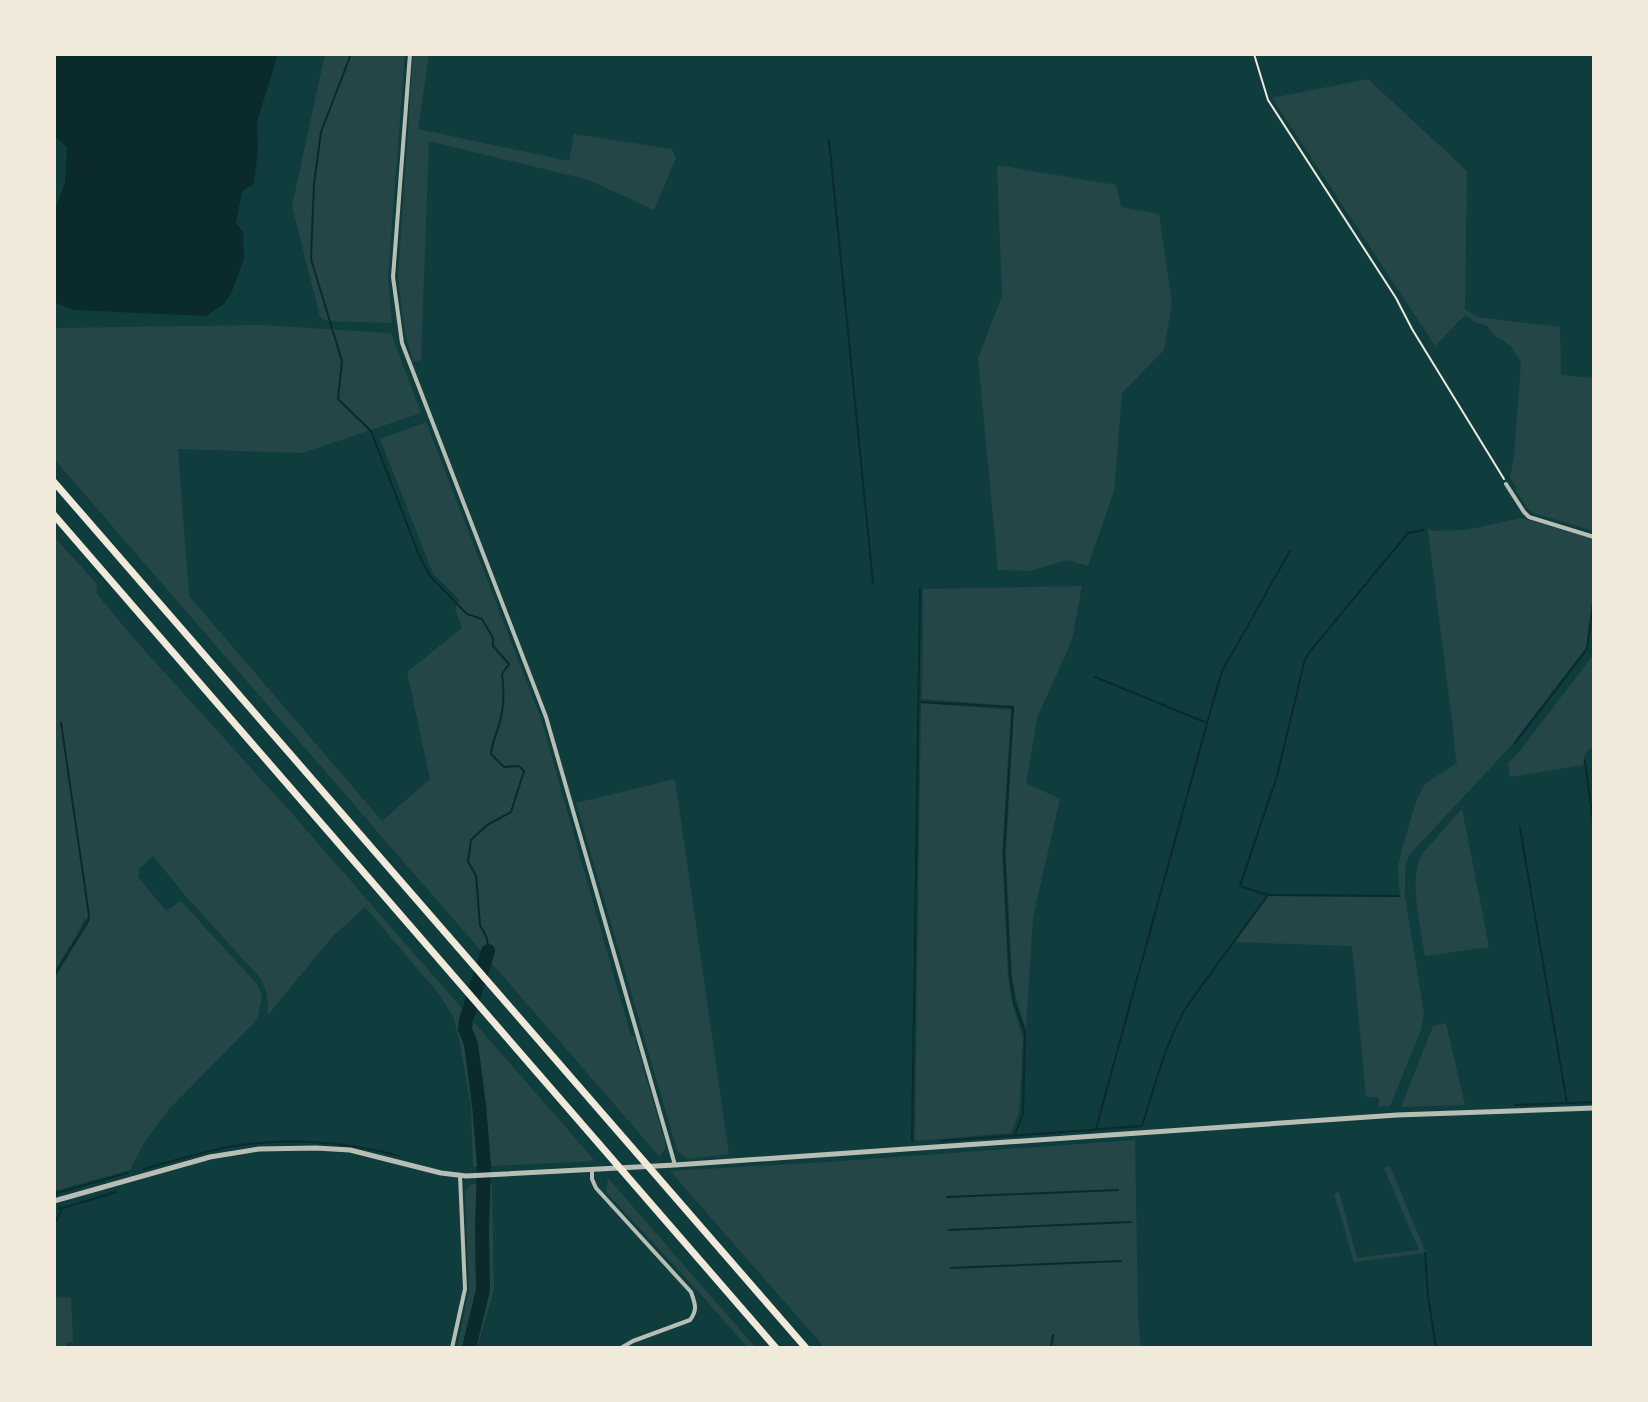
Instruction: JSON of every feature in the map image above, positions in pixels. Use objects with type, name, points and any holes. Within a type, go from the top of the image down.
[{"type":"highway","points":[[54,482],[806,1348]]},
{"type":"highway","points":[[54,515],[776,1348]]},
{"type":"street","points":[[410,54],[393,277],[402,343],[546,717],[675,1165]]},
{"type":"street","points":[[1506,484],[1529,517],[1594,537]]},
{"type":"street","points":[[54,1201],[210,1157],[259,1149],[350,1150],[463,1176],[675,1165],[1397,1115],[1594,1108]]},
{"type":"street","points":[[592,1169],[596,1188],[691,1292],[696,1305],[695,1314],[690,1320],[621,1348]]},
{"type":"street","points":[[452,1348],[465,1289],[463,1176]]},
{"type":"path","points":[[1254,54],[1268,100],[1396,298],[1506,484]]},
{"type":"shaded area","points":[[54,54],[278,54],[257,122],[254,184],[242,191],[236,224],[243,231],[244,259],[224,304],[206,316],[74,310],[54,300],[54,212],[65,183],[67,147],[54,136]]},
{"type":"shaded area","points":[[325,54],[405,54],[388,277],[392,323],[328,321],[320,317],[292,206]]},
{"type":"shaded area","points":[[413,54],[429,54],[418,129],[569,161],[574,134],[672,149],[676,158],[654,210],[589,180],[429,141],[421,360],[413,362],[404,327],[398,277]]},
{"type":"shaded area","points":[[1368,79],[1467,171],[1465,309],[1477,317],[1560,327],[1561,375],[1594,378],[1594,531],[1536,514],[1529,510],[1515,490],[1510,478],[1521,363],[1511,347],[1496,337],[1488,326],[1465,315],[1435,346],[1272,98]]},
{"type":"shaded area","points":[[997,165],[1116,185],[1121,207],[1159,214],[1172,303],[1164,350],[1122,393],[1114,491],[1088,566],[1067,560],[1030,571],[998,570],[978,358],[1002,296]]},
{"type":"shaded area","points":[[262,325],[391,333],[421,413],[302,453],[178,449],[189,596],[382,821],[430,779],[407,672],[462,628],[455,609],[460,600],[433,573],[380,439],[426,422],[541,719],[631,1036],[634,1036],[666,1146],[660,1157],[54,459],[54,328]]},
{"type":"shaded area","points":[[1521,518],[1594,539],[1594,580],[1587,646],[1510,747],[1409,855],[1405,868],[1405,897],[1424,1014],[1421,1030],[1390,1106],[1379,1107],[1379,1097],[1366,1097],[1352,946],[1235,942],[1268,896],[1400,897],[1398,868],[1418,796],[1426,783],[1457,763],[1428,531],[1430,527],[1431,531],[1466,530]]},
{"type":"shaded area","points":[[54,537],[97,584],[96,593],[136,641],[288,809],[595,1161],[473,1167],[471,1106],[454,1018],[439,994],[365,907],[332,937],[267,1016],[267,997],[261,979],[153,856],[140,868],[138,877],[166,911],[181,901],[257,984],[262,997],[258,1016],[168,1110],[144,1143],[130,1170],[54,1191],[54,979],[89,921],[84,919],[54,972]]},
{"type":"shaded area","points":[[1082,586],[1072,640],[1037,718],[1026,783],[1060,799],[1033,917],[1026,1029],[1012,976],[1006,854],[1014,706],[922,699],[923,589]]},
{"type":"shaded area","points":[[1594,654],[1594,750],[1590,748],[1583,759],[1584,765],[1510,777],[1508,763]]},
{"type":"shaded area","points":[[921,703],[1011,710],[1002,853],[1008,976],[1023,1039],[1019,1113],[1011,1133],[915,1141]]},
{"type":"shaded area","points":[[675,779],[729,1154],[688,1159],[676,1147],[576,803]]},
{"type":"shaded area","points":[[1462,809],[1489,947],[1425,956],[1417,904],[1418,864],[1422,854]]},
{"type":"shaded area","points":[[1446,1023],[1465,1105],[1401,1107],[1433,1026]]},
{"type":"shaded area","points":[[1135,1140],[1141,1348],[825,1348],[670,1171],[827,1162]]},
{"type":"shaded area","points":[[1390,1166],[1426,1253],[1354,1262],[1334,1194],[1339,1192],[1357,1258],[1419,1250],[1384,1168]]},
{"type":"shaded area","points":[[608,1178],[756,1348],[748,1348],[606,1192]]},
{"type":"shaded area","points":[[472,1184],[492,1184],[494,1290],[477,1348],[457,1348],[469,1289],[465,1190]]},
{"type":"shaded area","points":[[71,1297],[73,1342],[66,1343],[65,1348],[54,1348],[54,1298]]},
{"type":"waterway","points":[[351,54],[321,132],[314,184],[311,259],[342,361],[338,399],[371,431],[430,576],[467,614],[482,619],[493,638],[493,646],[509,664],[502,674],[502,710],[491,754],[504,767],[519,766],[524,771],[511,812],[487,825],[471,840],[468,862],[476,875],[480,925],[487,938],[488,951]]},
{"type":"waterway","points":[[829,140],[873,583]]},
{"type":"waterway","points":[[941,1141],[1142,1126],[1179,1020],[1268,895],[1240,886],[1277,776],[1305,659],[1408,533],[1424,530]]},
{"type":"waterway","points":[[1095,677],[1207,723],[1222,671],[1290,551]]},
{"type":"waterway","points":[[912,1141],[920,589]]},
{"type":"waterway","points":[[1515,743],[1587,649],[1594,596]]},
{"type":"waterway","points":[[919,702],[1013,707],[1004,853],[1010,976],[1014,1002],[1025,1032],[1023,1114],[1015,1134]]},
{"type":"waterway","points":[[54,976],[89,915],[61,723]]},
{"type":"waterway","points":[[1096,1129],[1207,723]]},
{"type":"waterway","points":[[1585,761],[1594,830]]},
{"type":"waterway","points":[[1515,1105],[1567,1103],[1520,828]]},
{"type":"waterway","points":[[1269,895],[1400,896]]},
{"type":"waterway","points":[[469,1348],[483,1290],[484,1165],[471,1044],[465,1029],[488,951]]},
{"type":"waterway","points":[[1568,1103],[1594,1102]]},
{"type":"waterway","points":[[144,1169],[200,1153],[255,1143],[338,1144],[400,1156]]},
{"type":"waterway","points":[[57,1193],[127,1173]]},
{"type":"waterway","points":[[54,1186],[57,1195]]},
{"type":"waterway","points":[[947,1197],[1118,1190]]},
{"type":"waterway","points":[[60,1209],[116,1192]]},
{"type":"waterway","points":[[54,1224],[61,1212],[60,1207]]},
{"type":"waterway","points":[[949,1230],[1131,1222]]},
{"type":"waterway","points":[[1425,1253],[1436,1348]]},
{"type":"waterway","points":[[951,1268],[1121,1261]]},
{"type":"waterway","points":[[1051,1348],[1053,1335]]}]
